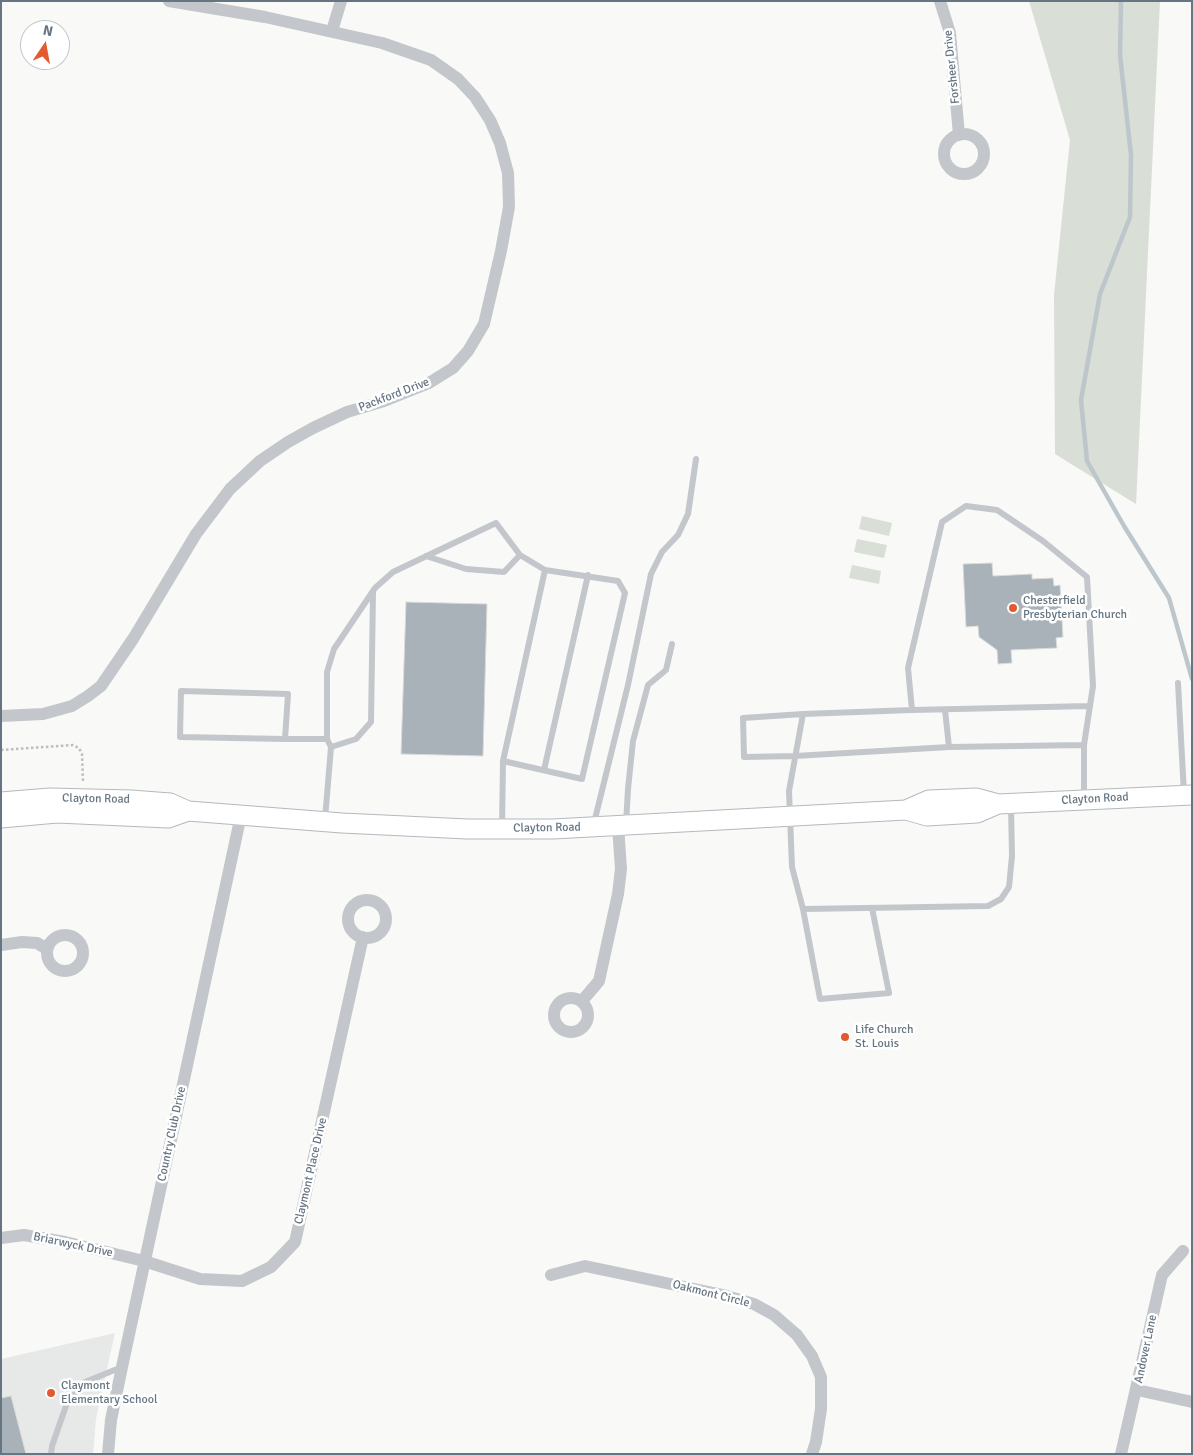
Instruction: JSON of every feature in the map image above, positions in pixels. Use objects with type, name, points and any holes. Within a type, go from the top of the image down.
[{"type":"main road","name":"Clayton Road","points":[[1,818],[57,813],[168,818],[188,811],[324,822],[502,829],[622,826],[906,810],[927,816],[977,813],[1005,804],[1188,795]]},
{"type":"main road","name":"Clayton Road","points":[[1,802],[50,798],[131,800],[170,802],[188,811]]},
{"type":"street","name":"Packford Drive","points":[[1,716],[43,714],[72,706],[88,696],[100,686],[133,639],[196,534],[230,489],[260,461],[313,428],[347,412],[384,401],[429,383],[453,368],[468,351],[484,324],[509,207],[508,173],[500,143],[490,120],[475,97],[458,79],[431,60],[382,43],[265,17],[169,1]]},
{"type":"street","points":[[332,31],[341,1]]},
{"type":"street","name":"Forsheer Drive","points":[[940,1],[950,33],[959,134]]},
{"type":"street","name":"Country Club Drive","points":[[108,1454],[111,1420],[144,1261],[241,814]]},
{"type":"street","points":[[582,1002],[599,981],[618,894],[621,869],[622,826]]},
{"type":"street","name":"Claymont Place Drive","points":[[144,1261],[200,1279],[242,1281],[271,1267],[295,1242],[364,937]]},
{"type":"street","points":[[1,945],[22,942],[36,943],[47,949]]},
{"type":"street","name":"Briarwyck Drive","points":[[1,1238],[24,1236],[65,1242],[144,1261]]},
{"type":"street","name":"Andover Lane","points":[[1121,1454],[1162,1275],[1183,1251]]},
{"type":"street","name":"Oakmont Circle","points":[[551,1275],[585,1266],[723,1295],[754,1304],[774,1315],[797,1335],[812,1356],[821,1377],[821,1409],[816,1442],[812,1454]]},
{"type":"street","points":[[1137,1390],[1192,1402]]},
{"type":"lane","points":[[593,827],[626,694],[652,574],[662,552],[678,535],[688,514],[696,459]]},
{"type":"lane","points":[[912,710],[908,668],[942,522],[966,506],[997,510],[1043,541],[1087,577],[1092,686],[1084,745],[1084,800]]},
{"type":"lane","points":[[324,822],[331,747],[326,739],[327,672],[334,649],[373,591],[393,572],[496,523],[520,555],[545,570],[618,581],[625,593],[582,779],[503,761]]},
{"type":"lane","points":[[426,556],[466,569],[504,572],[520,555]]},
{"type":"lane","points":[[502,829],[503,761],[545,570]]},
{"type":"lane","points":[[544,770],[588,575]]},
{"type":"lane","points":[[331,747],[356,739],[371,722],[373,591]]},
{"type":"lane","points":[[622,826],[636,732],[648,685],[666,670],[672,644]]},
{"type":"lane","points":[[1178,683],[1188,795]]},
{"type":"lane","points":[[285,739],[288,694],[182,691],[180,737],[285,739],[326,739]]},
{"type":"lane","points":[[1084,745],[949,747],[744,758],[743,718],[912,710],[1088,706]]},
{"type":"lane","points":[[945,710],[949,747]]},
{"type":"lane","points":[[803,714],[789,791],[792,867],[803,909],[820,999],[889,993],[872,908]]},
{"type":"lane","points":[[803,909],[988,906],[1001,899],[1009,887],[1012,856],[1005,804]]},
{"type":"lane","points":[[51,1454],[67,1403],[85,1382],[122,1367]]},
{"type":"path","points":[[1,750],[73,745],[79,748],[82,754],[83,786]]},
{"type":"shaded area","points":[[1029,1],[1160,1],[1136,504],[1055,454],[1054,295],[1070,140]]},
{"type":"shaded area","points":[[862,516],[892,523],[889,536],[859,529]]},
{"type":"shaded area","points":[[857,539],[887,545],[884,558],[854,552]]},
{"type":"shaded area","points":[[852,565],[881,571],[879,584],[849,578]]},
{"type":"shaded area","name":"Claymont Elementary School","points":[[115,1333],[96,1419],[93,1454],[1,1454],[1,1359]]},
{"type":"building","name":"Chesterfield Presbyterian Church","points":[[992,563],[993,576],[1032,574],[1032,579],[1053,578],[1054,586],[1060,585],[1063,637],[1056,638],[1057,648],[1011,650],[1012,663],[998,664],[997,650],[979,637],[978,626],[966,627],[963,564]]},
{"type":"building","points":[[406,602],[487,604],[483,756],[401,754]]},
{"type":"building","points":[[11,1396],[26,1454],[1,1454],[1,1398]]},
{"type":"waterway","points":[[1121,1],[1120,55],[1131,155],[1130,217],[1100,294],[1081,400],[1087,461],[1124,526],[1169,598],[1192,679]]},
{"type":"place","name":"Chesterfield Presbyterian Church","points":[[1013,608]]},
{"type":"place","name":"Life Church St. Louis","points":[[845,1037]]},
{"type":"place","name":"Claymont Elementary School","points":[[51,1393]]}]
